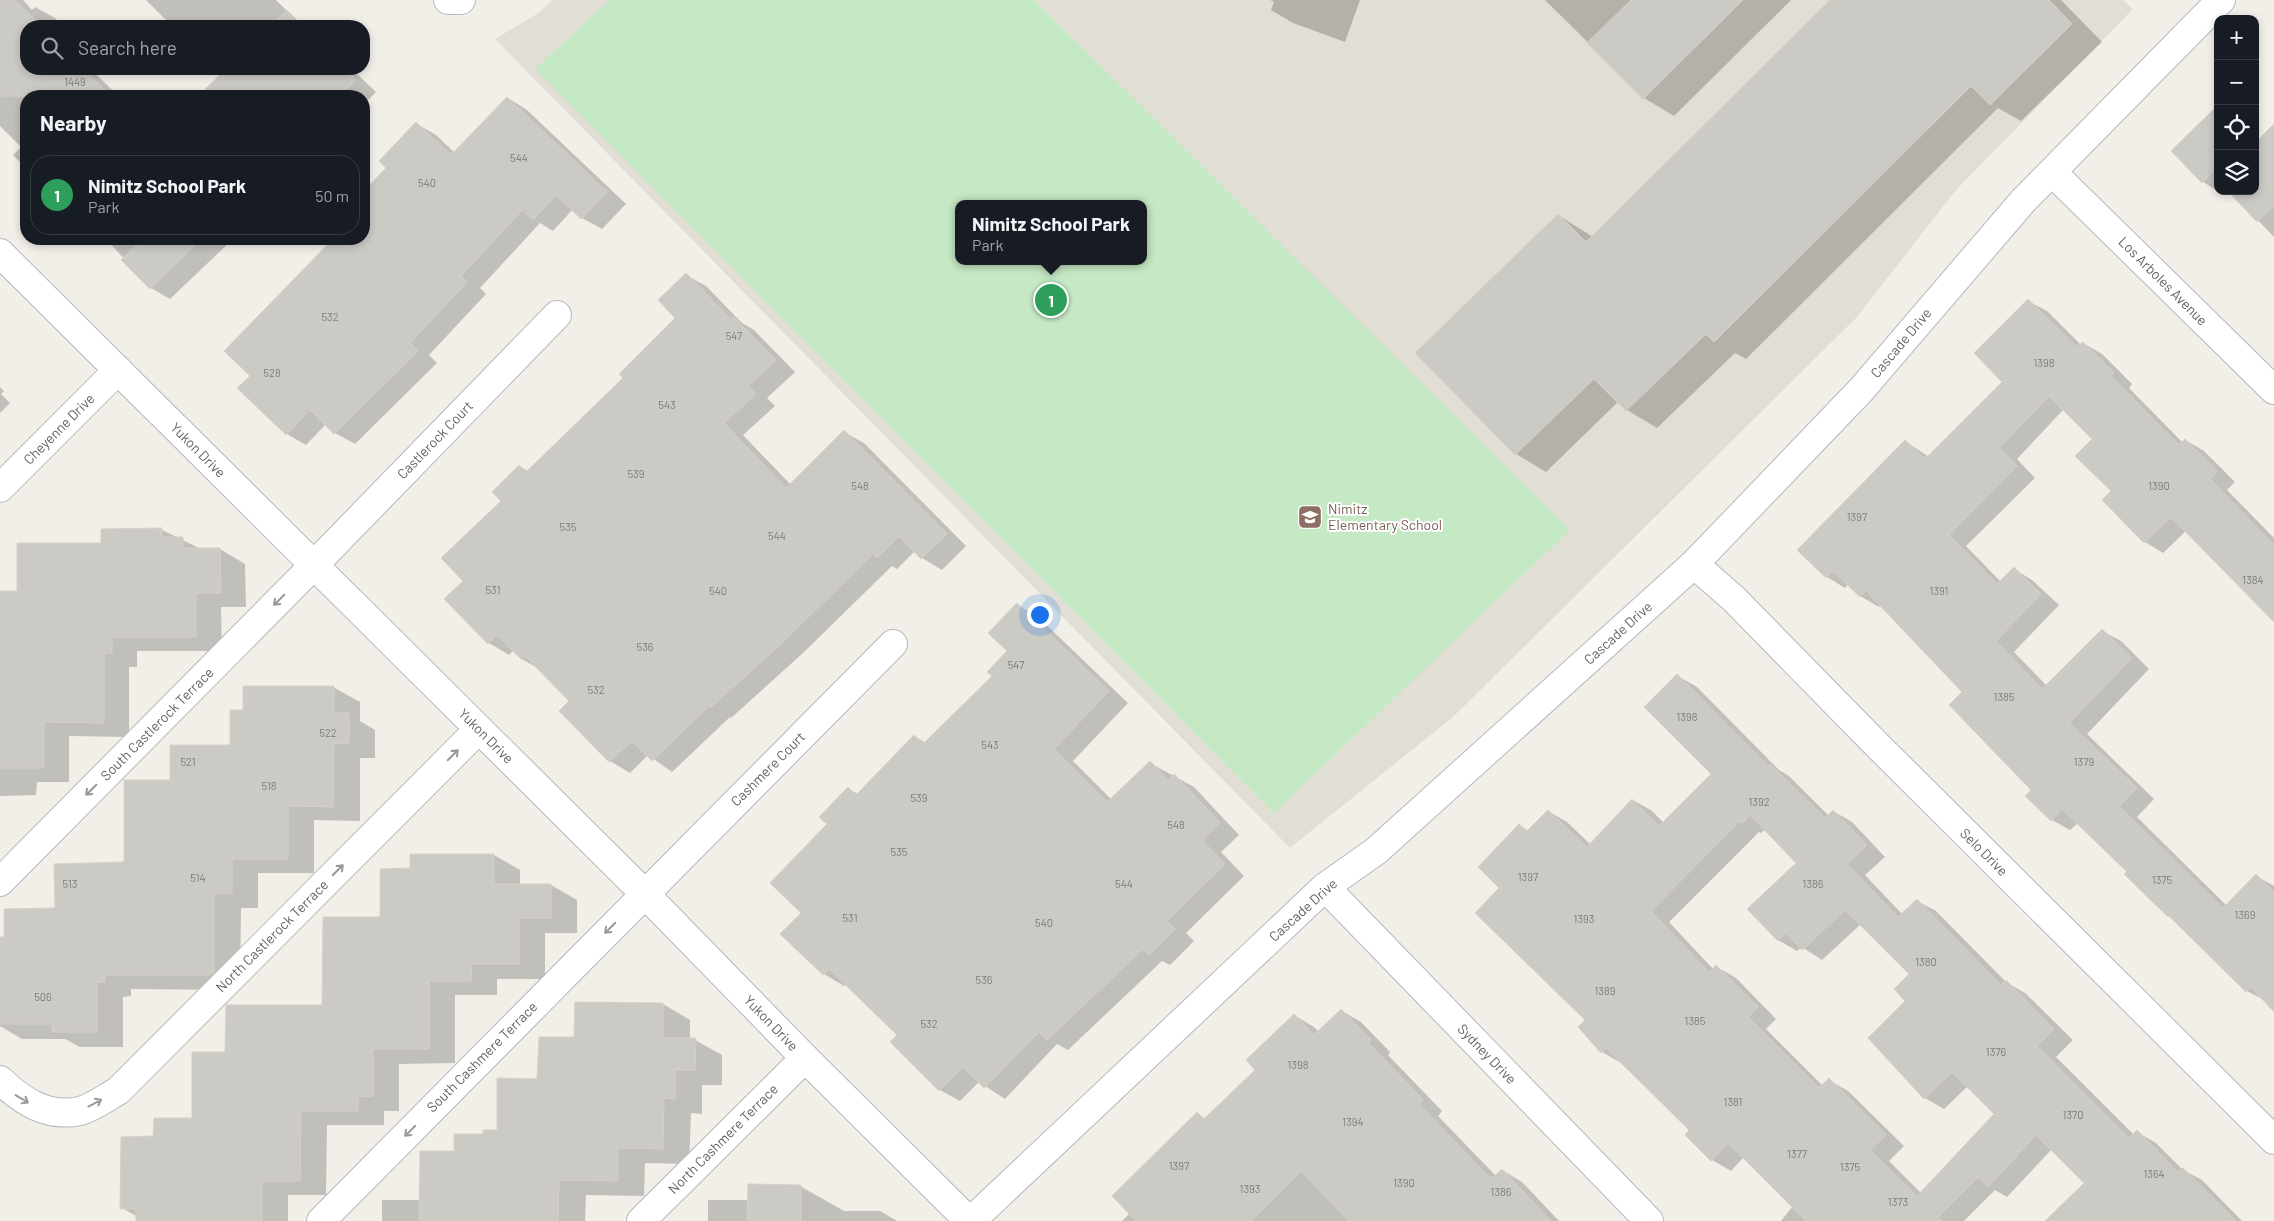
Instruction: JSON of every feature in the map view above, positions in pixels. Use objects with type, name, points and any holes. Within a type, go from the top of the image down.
[{"type":"street","points":[[448,0],[462,0]]},
{"type":"street","name":"Cascade Drive","points":[[970,1221],[1325,887],[1376,851],[1694,564],[1861,390],[2010,215],[2221,0]]},
{"type":"street","name":"Los Arboles Avenue","points":[[2052,172],[2274,390]]},
{"type":"street","name":"Yukon Drive","points":[[0,253],[644,893],[805,1058],[970,1221]]},
{"type":"street","name":"Castlerock Court","points":[[314,566],[557,315]]},
{"type":"street","name":"Cheyenne Drive","points":[[0,488],[118,370]]},
{"type":"street","name":"Selo Drive","points":[[1694,564],[1734,599],[1876,744],[2274,1140]]},
{"type":"street","name":"South Castlerock Terrace","points":[[0,882],[314,566]]},
{"type":"street","name":"Cashmere Court","points":[[644,893],[893,644]]},
{"type":"street","name":"North Castlerock Terrace","points":[[0,1080],[19,1098],[48,1112],[80,1111],[118,1091],[479,729]]},
{"type":"street","name":"Sydney Drive","points":[[1325,887],[1649,1221]]},
{"type":"street","name":"South Cashmere Terrace","points":[[321,1221],[644,893]]},
{"type":"street","name":"North Cashmere Terrace","points":[[642,1221],[805,1058]]},
{"type":"shaded area","name":"Nimitz Elementary School","points":[[552,0],[2123,0],[2133,9],[1956,190],[1856,318],[1453,717],[1290,848],[495,39],[540,12]]},
{"type":"green space","points":[[610,0],[1034,0],[1570,530],[1274,813],[535,69]]},
{"type":"building","points":[[0,0],[15,0],[35,20],[20,20],[20,75],[89,75],[105,90],[20,90],[20,96],[0,96]]},
{"type":"building","points":[[1631,0],[1743,0],[1643,99],[1587,43]]},
{"type":"building","points":[[1830,0],[2049,0],[2072,24],[1990,105],[1971,86],[1714,342],[1706,334],[1626,411],[1594,379],[1515,455],[1415,353],[1558,214],[1586,242]]},
{"type":"building","points":[[287,10],[297,20],[276,20]]},
{"type":"building","points":[[220,75],[351,75],[356,80],[346,90],[204,90]]},
{"type":"building","points":[[507,97],[607,192],[581,219],[556,195],[533,220],[522,210],[461,276],[467,282],[410,343],[418,351],[334,434],[310,410],[286,435],[237,388],[250,376],[224,351],[327,245],[370,245],[370,185],[386,168],[379,161],[416,122],[451,155]]},
{"type":"building","points":[[2214,109],[2214,171],[2202,183],[2171,151]]},
{"type":"building","points":[[2274,124],[2274,205],[2257,222],[2232,195],[2259,195],[2259,139]]},
{"type":"building","points":[[137,245],[195,245],[150,289],[121,260]]},
{"type":"building","points":[[686,273],[732,320],[734,317],[776,360],[748,386],[756,394],[724,423],[786,488],[844,430],[947,534],[921,559],[899,536],[877,558],[873,554],[783,642],[711,707],[709,706],[652,761],[632,741],[609,762],[559,711],[569,701],[525,656],[522,660],[497,635],[488,644],[444,599],[463,581],[441,558],[501,501],[492,492],[519,465],[526,472],[623,378],[619,374],[675,318],[658,300]]},
{"type":"building","points":[[2028,299],[2077,347],[2083,342],[2114,373],[2111,376],[2179,445],[2185,439],[2217,471],[2210,479],[2274,545],[2274,622],[2171,517],[2144,543],[2102,500],[2111,491],[2075,456],[2092,439],[2049,396],[1999,448],[2017,466],[1949,535],[1997,584],[2014,567],[2041,594],[1996,641],[2042,689],[2102,629],[2132,658],[2069,723],[2137,788],[2119,806],[2223,908],[2256,874],[2274,892],[2274,1012],[2251,987],[2246,992],[2124,874],[2127,872],[2062,809],[2051,821],[2025,796],[2031,790],[1949,705],[1962,692],[1866,591],[1860,597],[1833,571],[1826,578],[1797,550],[1905,440],[1925,459],[2002,382],[1974,353]]},
{"type":"building","points":[[162,528],[162,537],[183,537],[183,548],[220,548],[221,593],[196,593],[196,637],[112,637],[112,653],[104,653],[104,723],[44,722],[44,768],[0,768],[0,591],[17,591],[17,543],[101,543],[101,529]]},
{"type":"building","points":[[1017,603],[1109,691],[1054,749],[1107,802],[1150,761],[1168,780],[1174,774],[1220,823],[1202,840],[1225,864],[1167,921],[1175,929],[1149,955],[1143,949],[1047,1040],[1039,1032],[984,1088],[963,1067],[939,1091],[890,1042],[897,1035],[829,969],[823,975],[780,934],[801,913],[770,883],[827,824],[819,817],[848,787],[856,795],[914,735],[923,744],[992,676],[987,672],[1007,651],[988,633]]},
{"type":"building","points":[[1677,674],[1768,766],[1770,764],[1825,818],[1833,810],[1867,845],[1847,864],[1898,917],[1917,899],[2001,985],[2006,980],[2054,1029],[2037,1046],[2129,1138],[2137,1130],[2178,1172],[2183,1168],[2236,1221],[2045,1221],[2084,1183],[2036,1135],[1988,1187],[1978,1177],[1938,1217],[1942,1221],[1806,1221],[1728,1143],[1711,1161],[1685,1135],[1689,1130],[1606,1048],[1601,1053],[1578,1027],[1585,1020],[1475,913],[1499,888],[1478,867],[1519,824],[1527,831],[1548,810],[1587,847],[1632,799],[1659,826],[1711,774],[1644,707]],"holes":[[[1750,815],[1796,863],[1747,909],[1778,941],[1786,933],[1802,950],[1845,910],[1909,974],[1894,989],[1905,1001],[1868,1038],[1924,1099],[1952,1072],[1994,1114],[1917,1196],[1870,1150],[1886,1135],[1829,1078],[1819,1088],[1748,1017],[1758,1007],[1716,965],[1709,972],[1651,911],[1740,821],[1742,823]]]},
{"type":"building","points":[[243,686],[334,686],[334,713],[349,713],[349,743],[334,744],[333,807],[288,806],[288,859],[232,859],[232,893],[214,893],[214,972],[211,975],[105,975],[105,982],[97,982],[97,1032],[52,1032],[52,1024],[0,1024],[0,937],[4,937],[4,909],[55,908],[54,864],[124,862],[124,780],[170,780],[170,745],[230,745],[230,710],[243,710]]},
{"type":"building","points":[[410,854],[494,854],[494,884],[551,884],[551,918],[519,918],[519,964],[472,964],[471,981],[429,981],[429,1049],[373,1049],[373,1096],[358,1097],[358,1111],[301,1111],[300,1181],[262,1181],[262,1221],[136,1221],[136,1209],[120,1209],[121,1137],[153,1136],[154,1118],[192,1118],[192,1052],[225,1052],[226,1005],[322,1005],[323,917],[380,917],[380,869],[410,868]]},
{"type":"building","points":[[575,1002],[663,1003],[663,1038],[696,1038],[695,1070],[675,1070],[675,1099],[664,1098],[663,1149],[618,1148],[618,1181],[559,1180],[558,1221],[419,1221],[420,1151],[454,1151],[454,1134],[483,1134],[483,1130],[497,1130],[497,1078],[537,1079],[539,1037],[574,1037]]},
{"type":"building","points":[[1341,1009],[1371,1040],[1368,1043],[1423,1099],[1419,1104],[1491,1179],[1502,1169],[1551,1221],[1349,1221],[1301,1171],[1251,1221],[1136,1221],[1112,1196],[1197,1112],[1204,1119],[1255,1070],[1246,1060],[1294,1014],[1314,1035]]},
{"type":"building","points":[[748,1184],[801,1185],[801,1221],[747,1221]]},
{"type":"place","name":"Nimitz School Park","points":[[1051,300]]},
{"type":"place","name":"Nimitz Elementary School","points":[[1310,517]]}]
